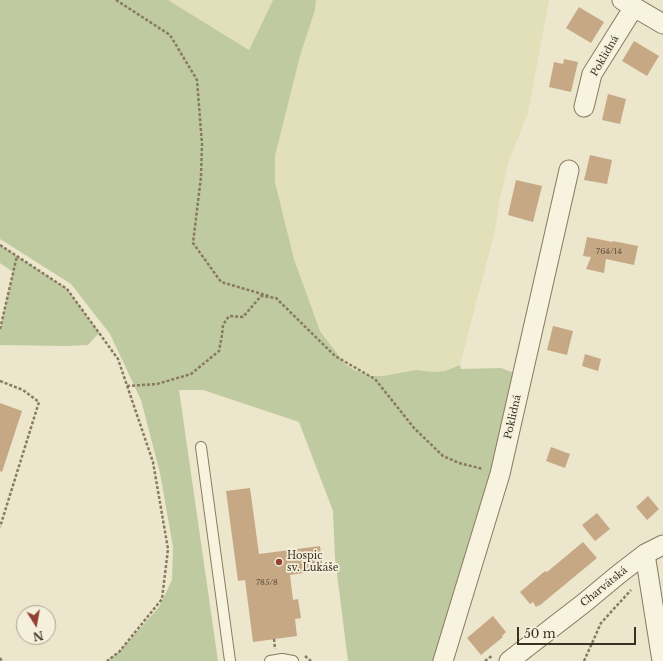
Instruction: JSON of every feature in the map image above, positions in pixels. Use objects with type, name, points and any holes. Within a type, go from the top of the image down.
[{"type":"street","name":"Poklidná","points":[[584,108],[592,74],[628,4],[663,24]]},
{"type":"street","name":"Poklidná","points":[[444,661],[500,474],[569,170]]},
{"type":"street","name":"Charvátská","points":[[510,661],[645,554],[663,545]]},
{"type":"street","points":[[645,554],[662,661]]},
{"type":"lane","points":[[201,447],[230,661]]},
{"type":"lane","points":[[270,661],[282,659],[293,661]]},
{"type":"path","points":[[116,0],[170,35],[197,80],[202,144],[201,177],[193,243],[222,282],[276,298],[334,356],[375,379],[414,428],[443,456],[459,463],[500,474]]},
{"type":"path","points":[[0,245],[67,289],[118,359],[153,462],[168,549],[162,599],[119,652],[107,661]]},
{"type":"path","points":[[0,329],[17,256]]},
{"type":"path","points":[[127,386],[157,384],[191,374],[219,351],[223,325],[229,316],[243,317],[261,296],[276,298]]},
{"type":"path","points":[[0,381],[23,390],[39,402],[0,527]]},
{"type":"path","points":[[584,661],[601,623],[631,590]]},
{"type":"path","points":[[274,639],[275,649]]},
{"type":"green space","points":[[0,0],[168,0],[249,50],[273,0],[316,0],[315,10],[300,56],[275,156],[275,182],[294,259],[320,331],[345,364],[354,370],[371,376],[383,376],[416,370],[434,372],[445,371],[460,365],[461,369],[501,368],[522,376],[439,661],[348,661],[335,558],[333,511],[299,422],[203,390],[179,390],[218,661],[107,661],[119,652],[159,607],[172,580],[173,547],[160,473],[141,400],[110,334],[71,284],[0,239]]},
{"type":"green space","points":[[168,0],[273,0],[249,50]]},
{"type":"green space","points":[[316,0],[549,0],[528,113],[509,160],[500,198],[495,230],[460,365],[445,371],[434,372],[416,370],[383,376],[371,376],[354,370],[345,364],[320,331],[294,259],[275,182],[275,156],[300,56],[315,10]]},
{"type":"green space","points":[[0,245],[67,289],[99,333],[88,345],[0,345],[0,329],[13,272],[0,263]]},
{"type":"building","points":[[579,7],[604,22],[591,43],[566,28]]},
{"type":"building","points":[[634,41],[659,56],[647,76],[622,61]]},
{"type":"building","points":[[564,59],[578,62],[571,92],[549,87],[554,62],[563,64]]},
{"type":"building","points":[[608,94],[626,99],[620,124],[602,120]]},
{"type":"building","points":[[590,155],[612,160],[607,184],[584,180]]},
{"type":"building","points":[[516,180],[542,186],[533,222],[508,215]]},
{"type":"building","points":[[587,237],[638,246],[634,265],[606,259],[604,273],[586,269],[591,257],[583,256]]},
{"type":"building","points":[[553,326],[573,331],[567,355],[547,350]]},
{"type":"building","points":[[585,354],[601,359],[598,371],[582,366]]},
{"type":"building","points":[[0,403],[22,411],[2,472],[0,471]]},
{"type":"building","points":[[551,447],[570,454],[565,468],[546,461]]},
{"type":"building","name":"Hospic sv. Lukáše","points":[[250,488],[259,554],[320,546],[323,570],[290,575],[293,600],[298,599],[301,618],[295,619],[297,636],[253,642],[245,580],[238,581],[226,491]]},
{"type":"building","points":[[648,496],[659,509],[647,520],[636,507]]},
{"type":"building","points":[[597,513],[610,529],[595,541],[582,525]]},
{"type":"building","points":[[583,542],[597,558],[539,606],[536,607],[533,602],[530,604],[520,592]]},
{"type":"building","points":[[493,616],[506,632],[502,636],[503,637],[481,655],[467,638]]},
{"type":"place","name":"Hospic sv. Lukáše","points":[[279,562]]}]
